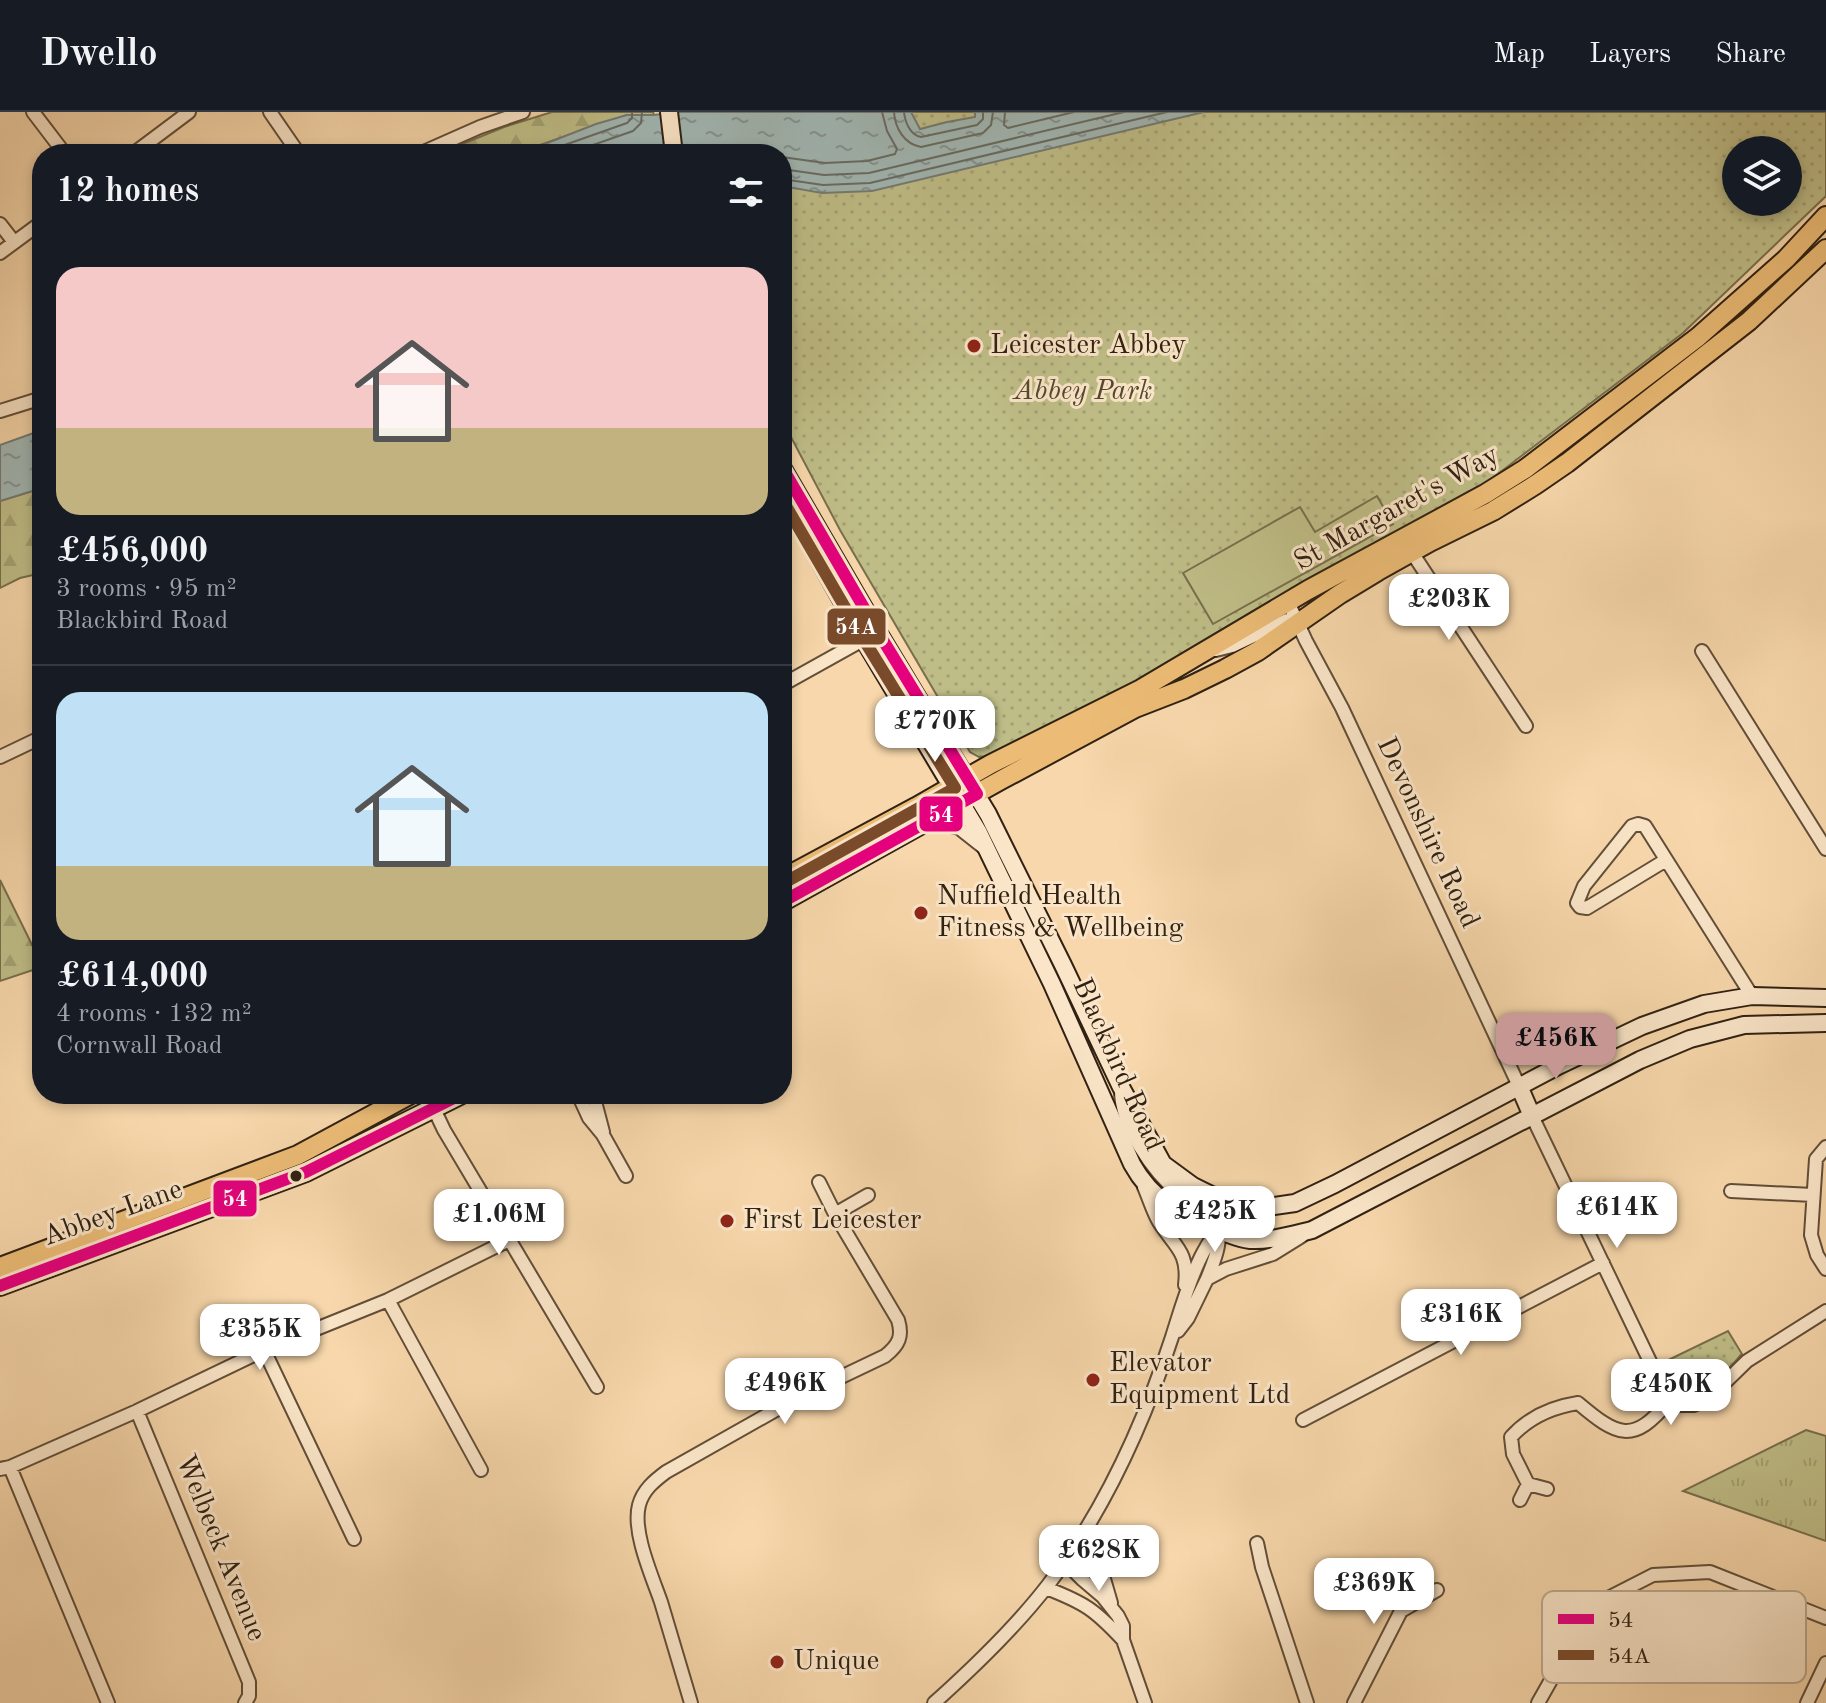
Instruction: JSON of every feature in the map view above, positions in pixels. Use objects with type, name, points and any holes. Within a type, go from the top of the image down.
[{"type":"main road","name":"St Margaret's Way","points":[[964,790],[1135,708],[1184,689],[1258,651],[1407,545],[1525,469],[1581,428],[1698,337],[1786,259],[1826,216]]},
{"type":"main road","name":"St Margaret's Way","points":[[964,790],[1288,602],[1407,545],[1493,511],[1567,463],[1749,321],[1826,249]]},
{"type":"main road","points":[[792,897],[931,821],[964,790]]},
{"type":"main road","points":[[792,874],[964,790]]},
{"type":"main road","name":"Abbey Lane","points":[[0,1267],[298,1155],[387,1104]]},
{"type":"main road","name":"Abbey Lane","points":[[0,1286],[306,1172],[422,1104]]},
{"type":"street","points":[[33,112],[57,144]]},
{"type":"street","points":[[146,144],[189,112]]},
{"type":"street","points":[[270,112],[292,144]]},
{"type":"street","points":[[440,144],[523,112]]},
{"type":"street","points":[[669,112],[673,144]]},
{"type":"street","points":[[0,224],[14,242]]},
{"type":"street","points":[[0,253],[32,229]]},
{"type":"street","points":[[0,411],[32,401]]},
{"type":"street","points":[[792,486],[871,636]]},
{"type":"street","points":[[792,510],[964,790]]},
{"type":"street","points":[[1407,545],[1526,726]]},
{"type":"street","name":"Devonshire Road","points":[[1288,602],[1342,708],[1519,1086]]},
{"type":"street","points":[[1195,656],[1232,646],[1287,620],[1298,624]]},
{"type":"street","points":[[792,679],[871,636]]},
{"type":"street","points":[[1702,651],[1826,849]]},
{"type":"street","points":[[0,757],[32,742]]},
{"type":"street","name":"Blackbird Road","points":[[964,790],[986,848],[1141,1180],[1167,1206],[1195,1222],[1248,1240],[1277,1239],[1312,1230],[1640,1060],[1690,1039],[1744,1025],[1826,1023]]},
{"type":"street","name":"Blackbird Road","points":[[964,790],[1088,1016],[1121,1087],[1163,1164],[1193,1186],[1228,1203],[1261,1208],[1295,1203],[1519,1086],[1642,1026],[1704,1004],[1752,996],[1826,998]]},
{"type":"street","points":[[931,821],[959,828],[986,848]]},
{"type":"street","points":[[1666,860],[1587,908],[1577,903],[1584,886],[1632,826],[1645,826],[1752,996]]},
{"type":"street","points":[[1069,1024],[1088,1016]]},
{"type":"street","points":[[1519,1086],[1669,1401],[1694,1405],[1708,1399],[1747,1361],[1826,1311]]},
{"type":"street","name":"Blackbird Road","points":[[1121,1087],[1121,1104],[1147,1160],[1182,1196],[1208,1212],[1218,1230]]},
{"type":"street","points":[[432,1104],[444,1130],[597,1387]]},
{"type":"street","points":[[583,1104],[626,1176]]},
{"type":"street","points":[[595,1104],[603,1135]]},
{"type":"street","points":[[1826,1147],[1816,1159],[1811,1235],[1817,1255],[1826,1269]]},
{"type":"street","points":[[1141,1180],[1158,1221],[1179,1247],[1187,1269],[1184,1300]]},
{"type":"street","points":[[691,1703],[638,1524],[639,1504],[649,1486],[666,1472],[797,1398],[885,1356],[900,1340],[898,1320],[819,1182]]},
{"type":"street","points":[[1731,1191],[1813,1195]]},
{"type":"street","points":[[835,1214],[868,1195]]},
{"type":"street","points":[[934,1703],[974,1666],[1046,1588],[1065,1562],[1125,1459],[1204,1250],[1229,1217],[1251,1207]]},
{"type":"street","points":[[1171,1339],[1188,1318],[1207,1279],[1218,1244],[1218,1230]]},
{"type":"street","points":[[1207,1279],[1226,1269],[1273,1254],[1312,1230]]},
{"type":"street","points":[[108,1703],[5,1468],[137,1411],[264,1350],[388,1300],[509,1240]]},
{"type":"street","points":[[1303,1420],[1603,1263]]},
{"type":"street","points":[[388,1300],[481,1470]]},
{"type":"street","points":[[264,1350],[354,1539]]},
{"type":"street","points":[[1547,1489],[1528,1484],[1513,1454],[1511,1437],[1523,1424],[1563,1405],[1578,1403],[1613,1430],[1635,1430],[1655,1418],[1669,1401]]},
{"type":"street","name":"Welbeck Avenue","points":[[137,1411],[249,1682],[251,1689],[246,1703]]},
{"type":"street","points":[[1520,1500],[1528,1484]]},
{"type":"street","points":[[1257,1543],[1307,1703]]},
{"type":"street","points":[[1095,1548],[1112,1607],[1123,1626],[1123,1640],[1145,1703]]},
{"type":"street","points":[[1065,1562],[1112,1607]]},
{"type":"street","points":[[1622,1591],[1653,1575],[1710,1572],[1758,1591]]},
{"type":"street","points":[[1046,1588],[1087,1606],[1123,1640]]},
{"type":"street","points":[[1354,1703],[1401,1611],[1437,1590]]},
{"type":"street","points":[[1806,1610],[1826,1618]]},
{"type":"street","points":[[1807,1703],[1826,1663]]},
{"type":"street","points":[[1538,1703],[1549,1683]]},
{"type":"green space","points":[[552,112],[653,112],[654,115],[627,115],[543,144],[462,144]]},
{"type":"green space","name":"Abbey Park","points":[[683,112],[1826,112],[1826,196],[1683,333],[1490,480],[1414,528],[1149,675],[990,756],[979,757],[970,752],[840,530],[792,439],[792,144],[758,144]]},
{"type":"green space","points":[[32,491],[32,575],[0,588],[0,501]]},
{"type":"green space","points":[[1377,496],[1393,524],[1213,624],[1183,573],[1300,507],[1315,532]]},
{"type":"green space","points":[[0,880],[32,945],[32,970],[0,981]]},
{"type":"green space","points":[[1728,1331],[1742,1354],[1722,1376],[1699,1393],[1680,1397],[1674,1393],[1660,1364]]},
{"type":"green space","points":[[1806,1430],[1826,1436],[1826,1541],[1683,1491]]},
{"type":"water","points":[[677,112],[911,112],[920,129],[975,117],[975,112],[1204,112],[872,191],[822,193],[792,188],[792,144],[545,144],[627,115]]},
{"type":"water","points":[[32,434],[32,491],[0,501],[0,445]]},
{"type":"transit line","name":"54","points":[[792,484],[977,794],[792,896]]},
{"type":"transit line","name":"54A","points":[[792,516],[955,788],[792,878]]},
{"type":"transit line","name":"54","points":[[0,1286],[306,1172],[442,1104]]},
{"type":"place","name":"Leicester Abbey","points":[[974,346]]},
{"type":"place","name":"Nuffield Health Fitness & Wellbeing","points":[[921,913]]},
{"type":"place","name":"First Leicester","points":[[727,1221]]},
{"type":"place","name":"Elevator Equipment Ltd","points":[[1093,1380]]},
{"type":"place","name":"Unique","points":[[777,1662]]}]
